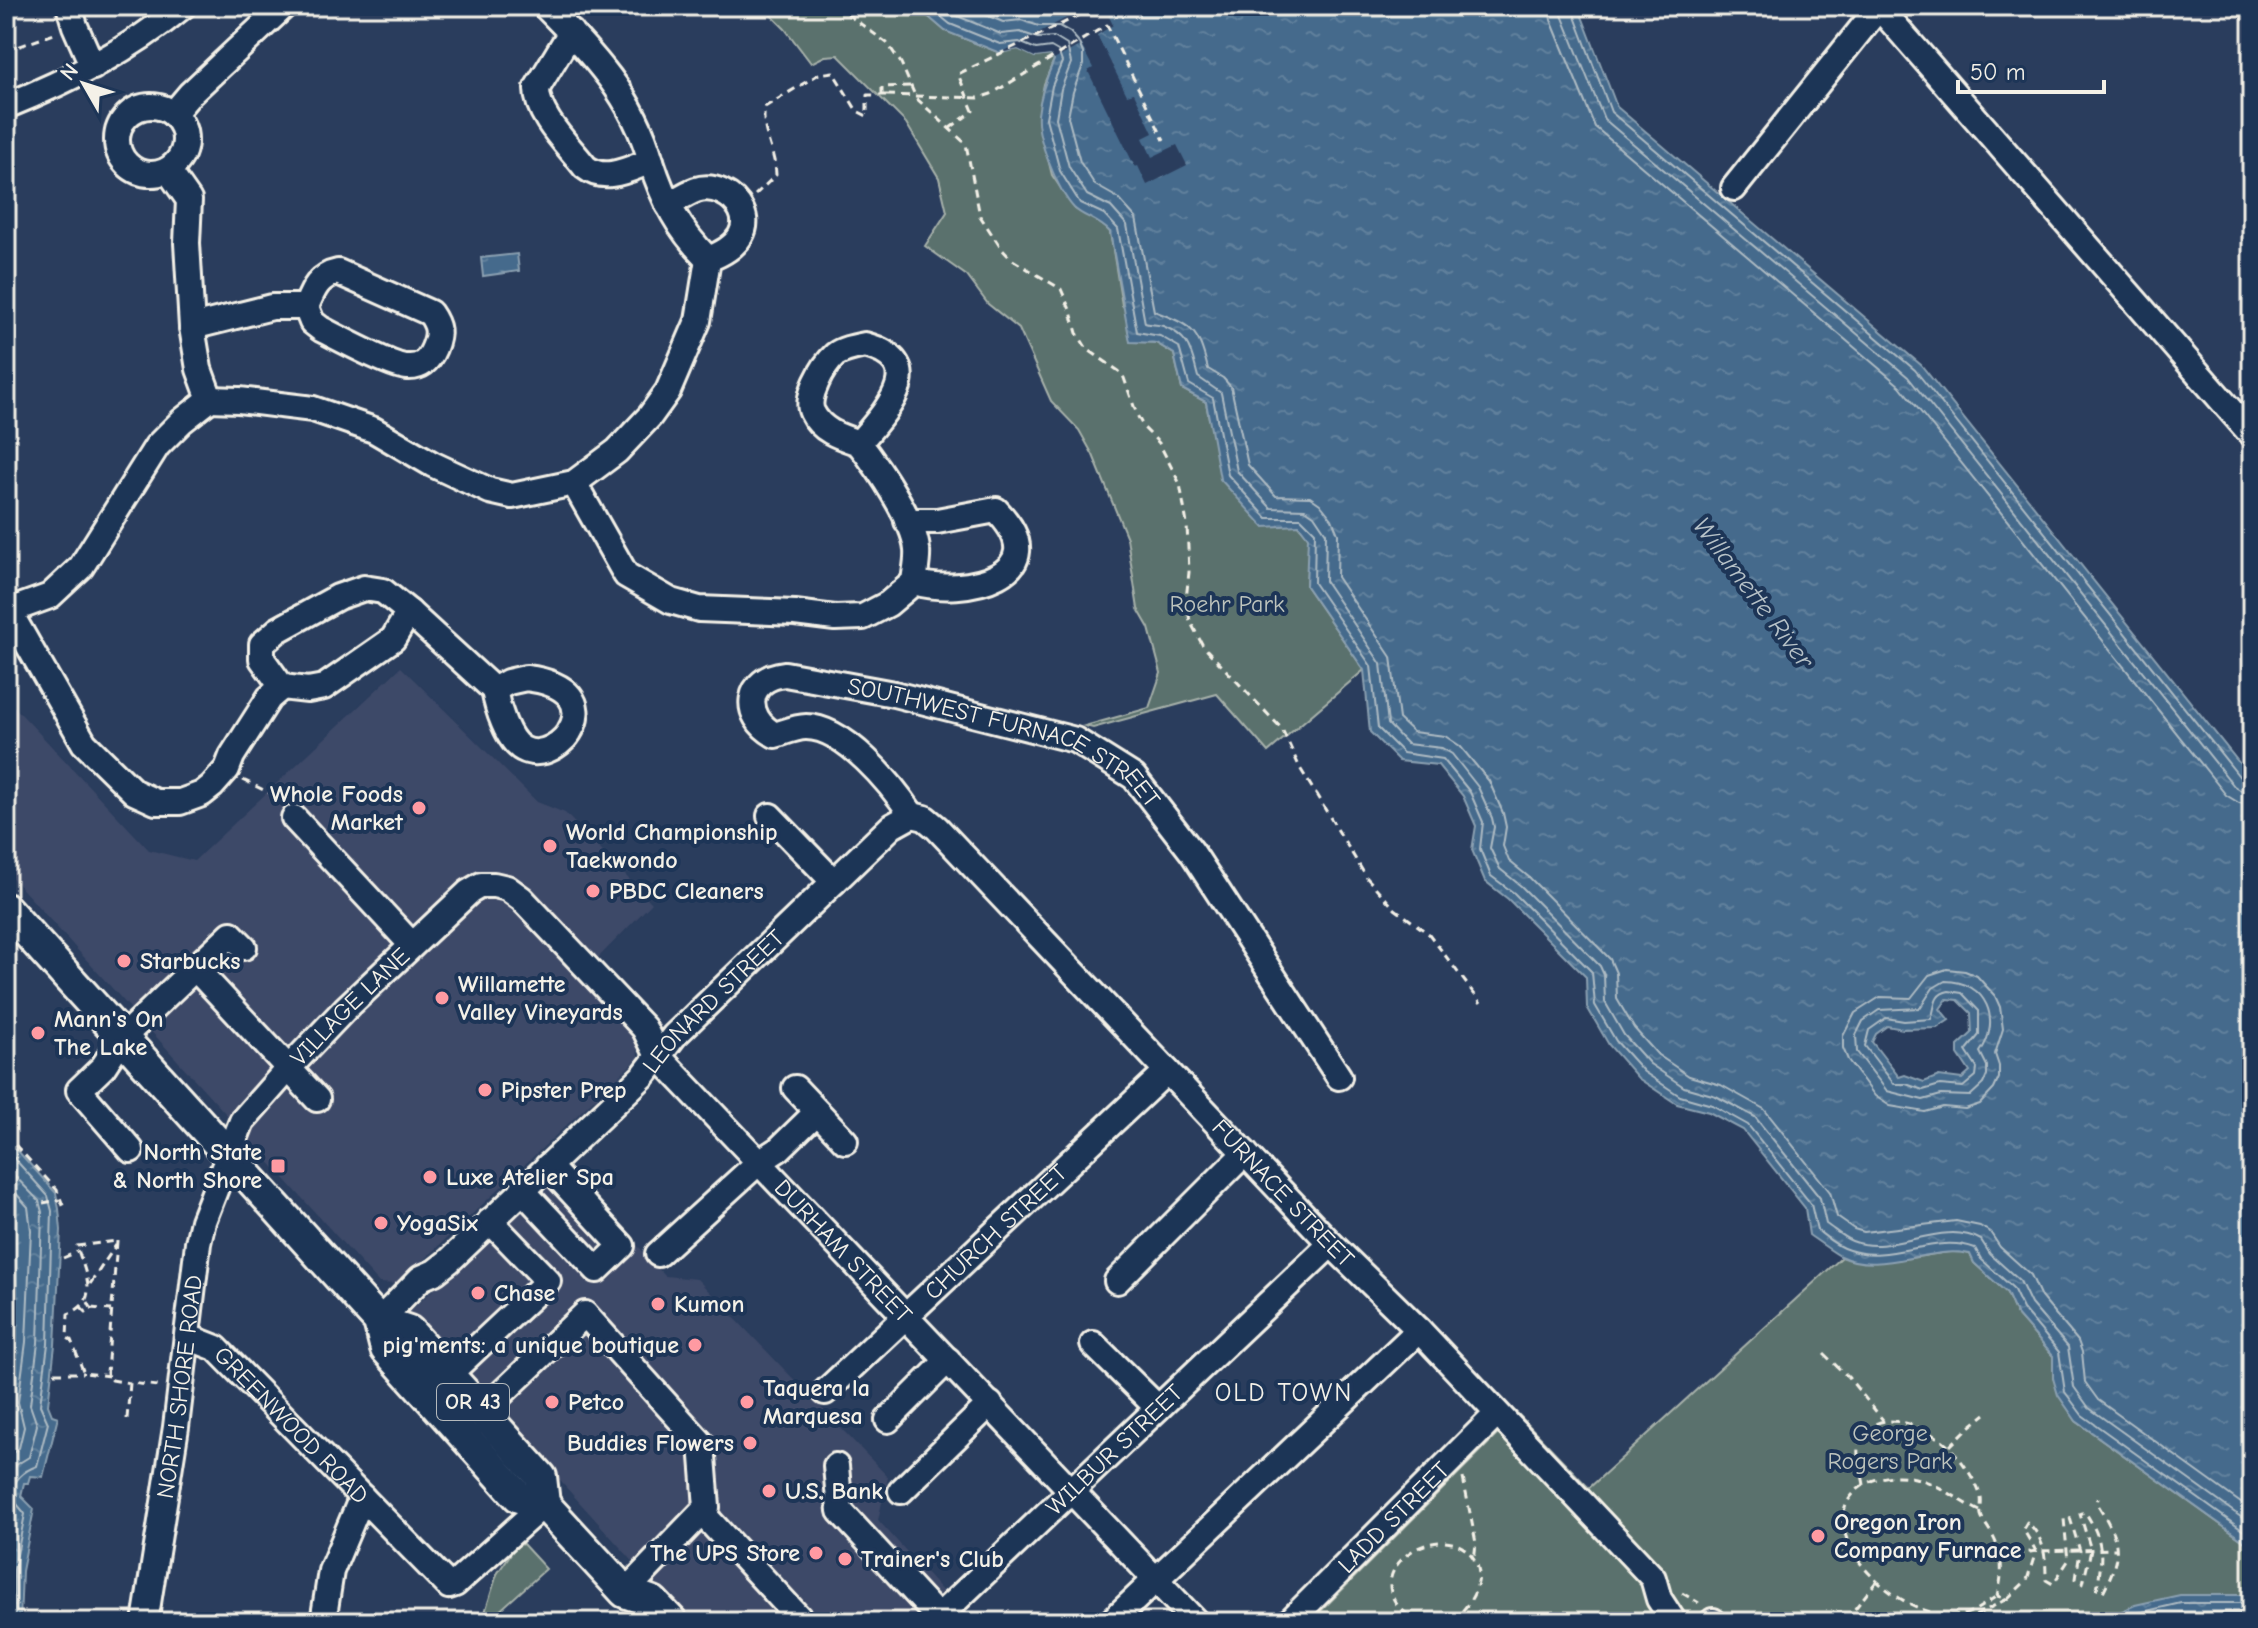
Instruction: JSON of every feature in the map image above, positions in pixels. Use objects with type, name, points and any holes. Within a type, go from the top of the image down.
[{"type":"main road","name":"OR 43","points":[[6,909],[379,1321],[386,1349],[509,1486],[519,1497],[544,1504],[625,1592],[633,1622]]},
{"type":"main road","name":"OR 43","points":[[379,1321],[409,1331],[541,1477],[544,1504]]},
{"type":"main road","name":"OR 43","points":[[625,1592],[653,1602],[672,1622]]},
{"type":"street","points":[[69,6],[93,67]]},
{"type":"street","points":[[6,106],[93,67],[139,39],[183,6]]},
{"type":"street","points":[[173,114],[190,94],[284,6]]},
{"type":"street","points":[[545,6],[624,95],[645,140],[668,205],[687,238],[708,259]]},
{"type":"street","points":[[1734,188],[1878,6],[2252,435]]},
{"type":"street","points":[[571,32],[537,88],[537,97],[547,117],[592,173],[607,176],[651,161]]},
{"type":"street","points":[[156,106],[173,114],[181,123],[185,137],[182,155],[168,170],[147,174],[132,169],[123,159],[117,137],[127,116],[142,107],[156,106]]},
{"type":"street","points":[[168,170],[189,200],[187,243],[192,327],[199,369],[210,399]]},
{"type":"street","points":[[668,205],[699,188],[724,192],[743,210],[746,225],[739,241],[728,252],[708,259]]},
{"type":"street","points":[[409,612],[393,639],[324,687],[308,690],[282,687],[269,698],[227,769],[202,794],[180,802],[156,802],[134,792],[84,743],[8,610],[50,596],[81,567],[157,446],[210,399],[313,409],[374,430],[432,464],[490,491],[512,496],[574,483],[617,451],[650,416],[668,391],[698,321],[708,259]]},
{"type":"street","points":[[338,272],[430,313],[438,324],[439,337],[430,359],[420,366],[404,368],[321,329],[312,322],[306,307],[314,288],[325,275],[338,272]]},
{"type":"street","points":[[192,327],[272,307],[306,307]]},
{"type":"street","points":[[574,483],[626,575],[671,601],[699,609],[863,617],[888,604],[914,582],[917,549],[907,521],[881,471],[859,443]]},
{"type":"street","points":[[907,521],[937,521],[996,510],[1012,529],[1018,553],[1012,566],[1000,575],[953,588],[914,582]]},
{"type":"street","points":[[282,687],[262,659],[262,644],[278,630],[314,609],[364,588],[383,591],[494,690]]},
{"type":"street","name":"SOUTHWEST FURNACE STREET","points":[[912,815],[876,771],[833,735],[804,727],[775,735],[760,726],[752,710],[752,698],[762,684],[775,675],[785,674],[894,694],[985,716],[1075,740],[1134,777],[1192,852],[1339,1077]]},
{"type":"street","name":"LEONARD STREET","points":[[379,1321],[421,1278],[435,1272],[644,1075],[674,1036],[892,826],[912,815]]},
{"type":"street","name":"FURNACE STREET","points":[[912,815],[925,818],[937,828],[1331,1244],[1419,1330],[1653,1578],[1659,1599],[1674,1622]]},
{"type":"street","points":[[770,816],[834,882]]},
{"type":"street","points":[[294,818],[412,945]]},
{"type":"street","name":"VILLAGE LANE","points":[[229,1154],[242,1121],[287,1070],[469,892],[481,885],[494,885]]},
{"type":"street","name":"DURHAM STREET","points":[[494,885],[507,888],[522,899],[644,1028],[658,1056],[1196,1622]]},
{"type":"street","points":[[131,1150],[79,1090],[104,1066],[122,1038],[231,934],[244,947]]},
{"type":"street","points":[[195,968],[317,1099]]},
{"type":"street","name":"CHURCH STREET","points":[[825,1392],[1167,1071]]},
{"type":"street","points":[[795,1088],[845,1141]]},
{"type":"street","points":[[658,1254],[817,1112]]},
{"type":"street","points":[[1117,1281],[1245,1153]]},
{"type":"street","name":"NORTH SHORE ROAD","points":[[145,1622],[181,1389],[198,1243],[203,1221],[229,1154]]},
{"type":"street","points":[[522,1190],[597,1270],[622,1246],[548,1166]]},
{"type":"street","points":[[448,1375],[548,1281],[490,1221]]},
{"type":"street","name":"WILBUR STREET","points":[[936,1620],[1331,1244]]},
{"type":"street","points":[[482,1412],[585,1314],[702,1444],[707,1507],[625,1592]]},
{"type":"street","points":[[1111,1622],[1419,1330]]},
{"type":"street","name":"GREENWOOD ROAD","points":[[188,1337],[216,1348],[362,1497],[331,1571],[323,1622]]},
{"type":"street","points":[[1093,1344],[1158,1408]]},
{"type":"street","points":[[888,1420],[948,1360]]},
{"type":"street","points":[[901,1491],[990,1404]]},
{"type":"street","name":"LADD STREET","points":[[1289,1622],[1497,1414]]},
{"type":"street","points":[[836,1466],[840,1511],[936,1620]]},
{"type":"street","points":[[362,1497],[449,1586],[455,1584],[544,1504]]},
{"type":"street","points":[[703,1514],[803,1622]]},
{"type":"path","points":[[93,17],[110,6]]},
{"type":"path","points":[[836,6],[887,43],[896,54],[916,98],[966,144],[980,216],[1001,248],[1011,259],[1061,289],[1077,333],[1087,349],[1120,372],[1137,415],[1144,428],[1159,443],[1180,484],[1187,524],[1189,572],[1186,600],[1190,621],[1203,646],[1282,729],[1300,768],[1367,878],[1395,909],[1429,934],[1481,1003]]},
{"type":"path","points":[[950,128],[973,111],[958,74],[1080,15]]},
{"type":"path","points":[[739,206],[776,175],[775,158],[762,123],[765,107],[826,72],[833,72],[857,111],[867,116],[867,95],[978,98],[991,94],[1107,25],[1164,140]]},
{"type":"path","points":[[6,51],[46,37]]},
{"type":"path","points":[[885,95],[882,87],[911,86]]},
{"type":"path","points":[[227,769],[270,793],[294,818]]},
{"type":"path","points":[[6,1135],[57,1190],[64,1208]]},
{"type":"path","points":[[43,1203],[60,1199]]},
{"type":"path","points":[[89,1287],[77,1246],[117,1241]]},
{"type":"path","points":[[84,1373],[71,1340],[67,1338],[68,1314],[87,1301],[92,1277],[108,1261],[117,1241]]},
{"type":"path","points":[[109,1376],[117,1241]]},
{"type":"path","points":[[63,1258],[79,1251]]},
{"type":"path","points":[[87,1301],[91,1308]]},
{"type":"path","points":[[81,1307],[86,1312],[91,1308],[112,1310]]},
{"type":"path","points":[[1824,1354],[1848,1377],[1883,1420]]},
{"type":"path","points":[[54,1373],[109,1376],[112,1380],[181,1389]]},
{"type":"path","points":[[127,1419],[130,1383]]},
{"type":"path","points":[[1950,1447],[1986,1414]]},
{"type":"path","points":[[1864,1485],[1859,1463],[1860,1442],[1865,1431],[1883,1420],[1904,1421],[1950,1447],[1976,1487],[1981,1499],[1980,1511],[2001,1557],[2003,1573],[1997,1596],[1967,1614],[1944,1615],[1911,1606],[1876,1582],[1855,1558],[1844,1522],[1853,1495],[1864,1485],[1888,1477],[1915,1478],[1940,1486],[1980,1511]]},
{"type":"path","points":[[1456,1457],[1476,1543],[1474,1561]]},
{"type":"path","points":[[1963,1622],[2007,1599],[2027,1580],[2036,1551],[2023,1529],[2027,1522],[2046,1553],[2046,1580],[2053,1584],[2068,1561],[2064,1519],[2070,1518],[2080,1551],[2076,1579],[2083,1584],[2091,1550],[2080,1514],[2085,1512],[2094,1524],[2102,1550],[2097,1589],[2103,1592],[2118,1549],[2115,1532],[2097,1503],[2098,1498]]},
{"type":"path","points":[[1419,1622],[1395,1604],[1389,1581],[1394,1569],[1414,1551],[1431,1542],[1447,1541],[1470,1554],[1478,1567],[1478,1582],[1469,1602],[1453,1621]]},
{"type":"path","points":[[2001,1557],[2036,1551],[2118,1549]]},
{"type":"path","points":[[1653,1578],[1704,1605],[1713,1622]]},
{"type":"path","points":[[1846,1620],[1876,1582]]},
{"type":"path","points":[[1997,1596],[2007,1599]]},
{"type":"shaded area","points":[[401,667],[537,802],[565,813],[652,903],[579,977],[637,1039],[638,1058],[398,1284],[379,1283],[6,871],[6,698],[149,850],[194,861]]},
{"type":"shaded area","points":[[566,1166],[665,1276],[697,1279],[888,1477],[878,1520],[944,1593],[913,1622],[688,1622],[408,1313]]},
{"type":"green space","name":"Roehr Park","points":[[762,6],[916,6],[945,31],[1000,53],[1018,49],[1035,57],[1051,55],[1054,60],[1044,84],[1038,118],[1052,175],[1075,209],[1099,221],[1110,232],[1122,305],[1156,343],[1174,354],[1182,389],[1206,402],[1209,419],[1309,537],[1306,586],[1364,670],[1268,752],[1217,694],[1093,728],[1085,726],[1149,708],[1161,673],[1149,628],[1138,609],[1127,538],[1093,455],[1079,430],[1051,401],[1019,329],[988,304],[967,276],[925,246],[947,212],[939,178],[906,123],[838,55],[825,56],[811,63],[785,29]]},
{"type":"green space","name":"George Rogers Park","points":[[1956,1251],[1970,1254],[1974,1263],[2007,1293],[2016,1314],[2053,1356],[2053,1378],[2076,1421],[2252,1547],[2252,1622],[1310,1622],[1518,1414],[1589,1488],[1842,1257],[1884,1261]]},
{"type":"green space","points":[[523,1544],[546,1569],[487,1622],[482,1622],[497,1574],[516,1546]]},
{"type":"water","name":"Willamette River","points":[[916,6],[1578,6],[1617,107],[1921,365],[2252,779],[2252,1547],[2076,1421],[2058,1395],[2053,1378],[2053,1356],[2016,1314],[2007,1293],[1974,1263],[1970,1254],[1938,1253],[1871,1263],[1840,1256],[1809,1235],[1805,1208],[1743,1130],[1709,1112],[1677,1104],[1638,1078],[1609,1045],[1587,1007],[1586,977],[1508,899],[1485,881],[1472,850],[1476,826],[1463,796],[1438,765],[1399,761],[1370,732],[1364,670],[1306,586],[1308,537],[1299,525],[1264,527],[1220,479],[1206,402],[1182,389],[1174,354],[1156,343],[1130,342],[1110,232],[1074,208],[1068,200],[1049,163],[1038,125],[1044,87],[1054,60],[1052,55],[1035,57],[1018,49],[1000,53],[945,31]],"holes":[[[1947,999],[1958,1000],[1971,1013],[1972,1033],[1958,1046],[1958,1054],[1970,1072],[1962,1079],[1939,1076],[1924,1082],[1905,1075],[1899,1077],[1872,1042],[1876,1034],[1887,1026],[1937,1028],[1949,1020],[1940,1009]]]},
{"type":"water","points":[[517,254],[519,271],[483,276],[481,258]]},
{"type":"water","points":[[6,1149],[17,1150],[56,1193],[61,1230],[55,1345],[48,1405],[52,1415],[58,1417],[43,1477],[30,1476],[28,1483],[24,1483],[21,1496],[34,1509],[22,1571],[20,1622],[6,1622]]},
{"type":"water","points":[[2180,1595],[2252,1595],[2252,1622],[2099,1622],[2135,1605]]},
{"type":"pier","points":[[1089,6],[1104,6],[1113,25],[1097,35],[1127,95],[1134,93],[1153,133],[1143,138],[1152,157],[1177,145],[1187,165],[1147,185],[1088,71],[1093,68],[1081,45],[1054,60],[1051,55],[1035,57],[1018,49],[1000,53]]},
{"type":"place","name":"Whole Foods Market","points":[[419,808]]},
{"type":"place","name":"World Championship Taekwondo","points":[[550,846]]},
{"type":"place","name":"PBDC Cleaners","points":[[593,891]]},
{"type":"place","name":"Starbucks","points":[[124,961]]},
{"type":"place","name":"Willamette Valley Vineyards","points":[[442,998]]},
{"type":"place","name":"Mann's On The Lake","points":[[38,1033]]},
{"type":"place","name":"Pipster Prep","points":[[485,1090]]},
{"type":"place","name":"North State & North Shore","points":[[278,1166]]},
{"type":"place","name":"Luxe Atelier Spa","points":[[430,1177]]},
{"type":"place","name":"YogaSix","points":[[381,1223]]},
{"type":"place","name":"Chase","points":[[478,1293]]},
{"type":"place","name":"Kumon","points":[[658,1304]]},
{"type":"place","name":"pig'ments: a unique boutique","points":[[695,1345]]},
{"type":"place","name":"Petco","points":[[552,1402]]},
{"type":"place","name":"Taquera la Marquesa","points":[[747,1402]]},
{"type":"place","name":"Buddies Flowers","points":[[750,1443]]},
{"type":"place","name":"U.S. Bank","points":[[769,1491]]},
{"type":"place","name":"Oregon Iron Company Furnace","points":[[1818,1536]]},
{"type":"place","name":"The UPS Store","points":[[816,1553]]},
{"type":"place","name":"Trainer's Club","points":[[845,1559]]},
{"type":"district","name":"OLD TOWN","points":[[1284,1393]]}]
